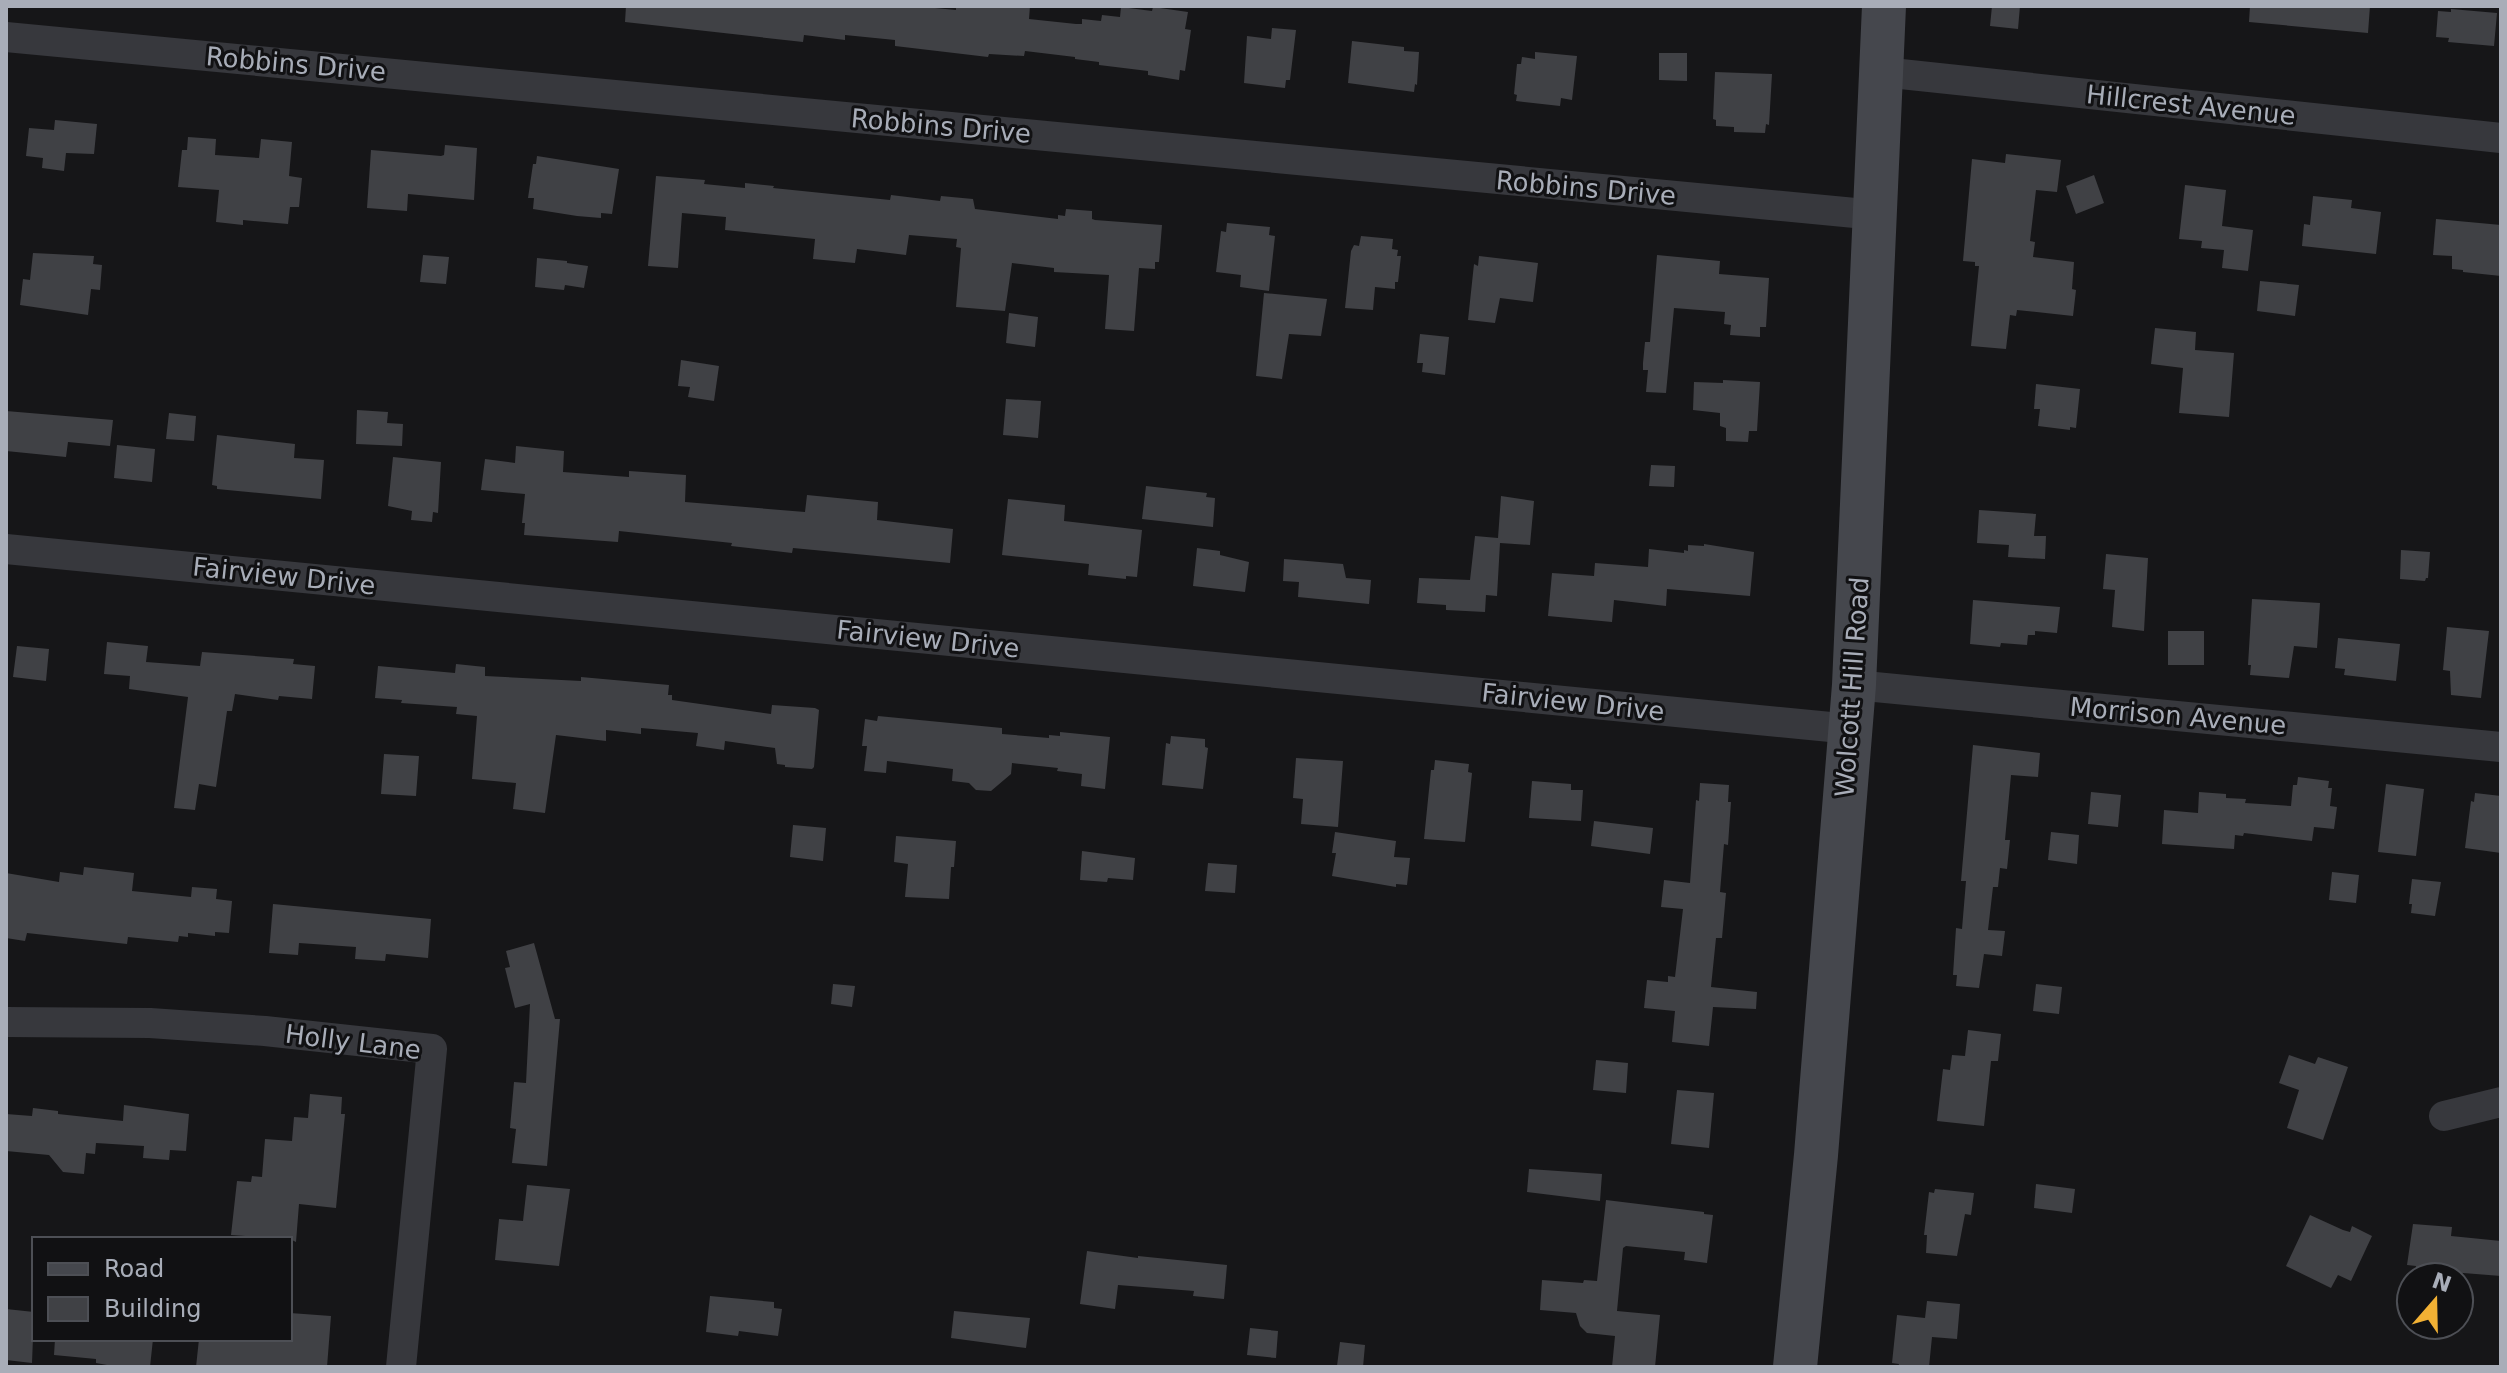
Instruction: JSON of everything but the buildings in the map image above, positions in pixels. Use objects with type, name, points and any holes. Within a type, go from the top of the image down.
[{"type":"street","name":"Wolcott Hill Road","points":[[1795,1367],[1816,1155],[1854,685],[1884,6]]},
{"type":"street","name":"Robbins Drive","points":[[6,37],[1876,215]]},
{"type":"street","name":"Hillcrest Avenue","points":[[1882,72],[2501,138]]},
{"type":"street","name":"Fairview Drive","points":[[6,549],[1851,729]]},
{"type":"street","name":"Morrison Avenue","points":[[1854,685],[2501,747]]},
{"type":"street","name":"Holly Lane","points":[[6,1022],[150,1023],[265,1031],[432,1049],[401,1367]]},
{"type":"street","points":[[2444,1116],[2501,1102]]}]
